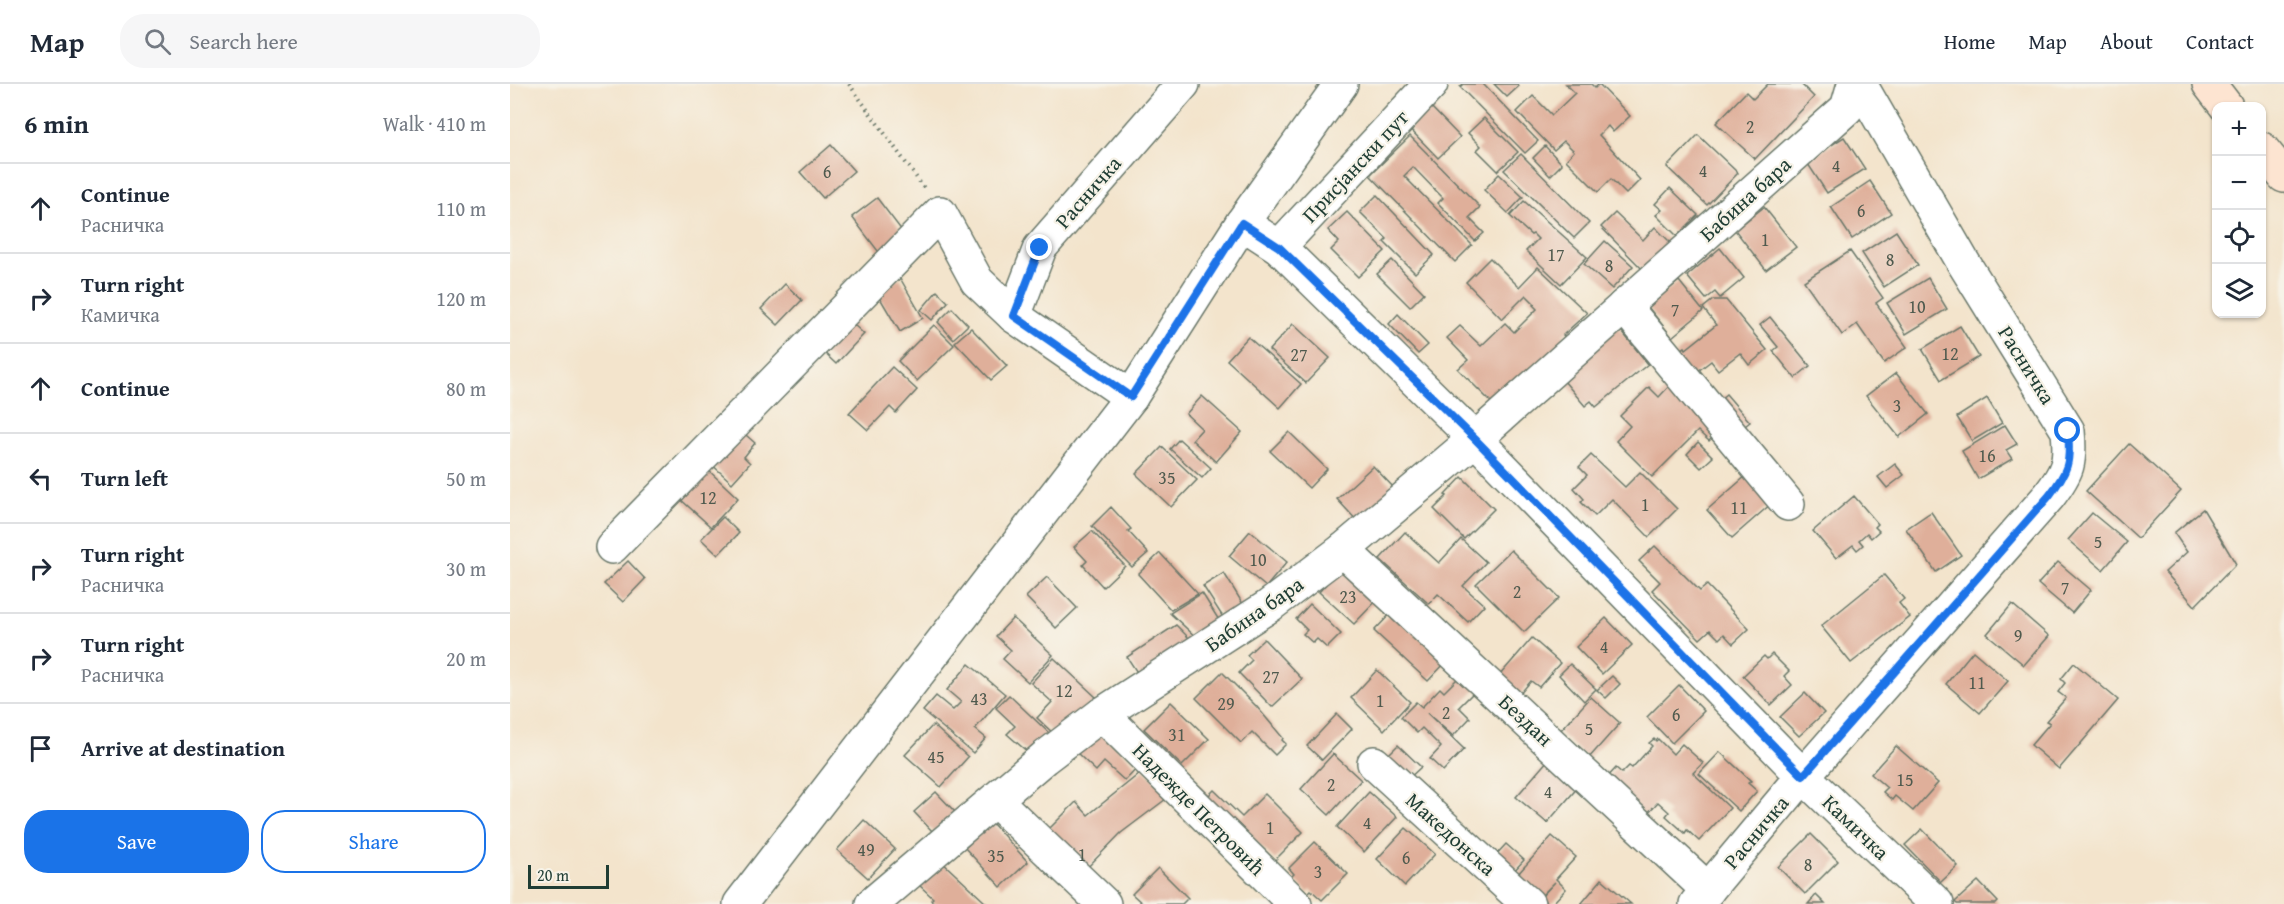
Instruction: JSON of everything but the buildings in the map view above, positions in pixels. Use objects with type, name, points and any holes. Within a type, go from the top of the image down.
[{"type":"main road","points":[[2209,84],[2223,102]]},
{"type":"main road","points":[[2266,155],[2284,176]]},
{"type":"street","name":"Расничка","points":[[1014,316],[1040,248],[1183,84]]},
{"type":"street","points":[[740,904],[1131,397],[1242,223],[1341,84]]},
{"type":"street","name":"Присјански пут","points":[[1279,247],[1431,84]]},
{"type":"street","name":"Бабина бара","points":[[893,898],[995,800],[1102,714],[1269,606],[1343,550],[1475,439],[1847,108],[1854,84]]},
{"type":"street","name":"Расничка","points":[[1702,897],[1803,776],[2049,496],[2065,476],[2070,452],[2068,431],[1963,262],[1860,84]]},
{"type":"street","points":[[612,547],[940,213],[976,281],[1014,316],[1131,397]]},
{"type":"street","name":"Камичка","points":[[1242,223],[1279,247],[1475,439],[1803,776],[1937,904]]},
{"type":"street","points":[[1624,306],[1788,504]]},
{"type":"street","name":"Бездан","points":[[1343,550],[1702,897]]},
{"type":"street","name":"Надежде Петровић","points":[[1102,714],[1295,904]]},
{"type":"street","name":"Македонска","points":[[1374,763],[1528,904]]},
{"type":"street","points":[[995,800],[1104,904]]},
{"type":"path","points":[[849,84],[940,213]]},
{"type":"route","points":[[1040,248],[1014,316],[1131,397],[1242,223],[1279,247],[1475,439],[1803,776],[2065,476],[2070,452],[2068,431]]}]
